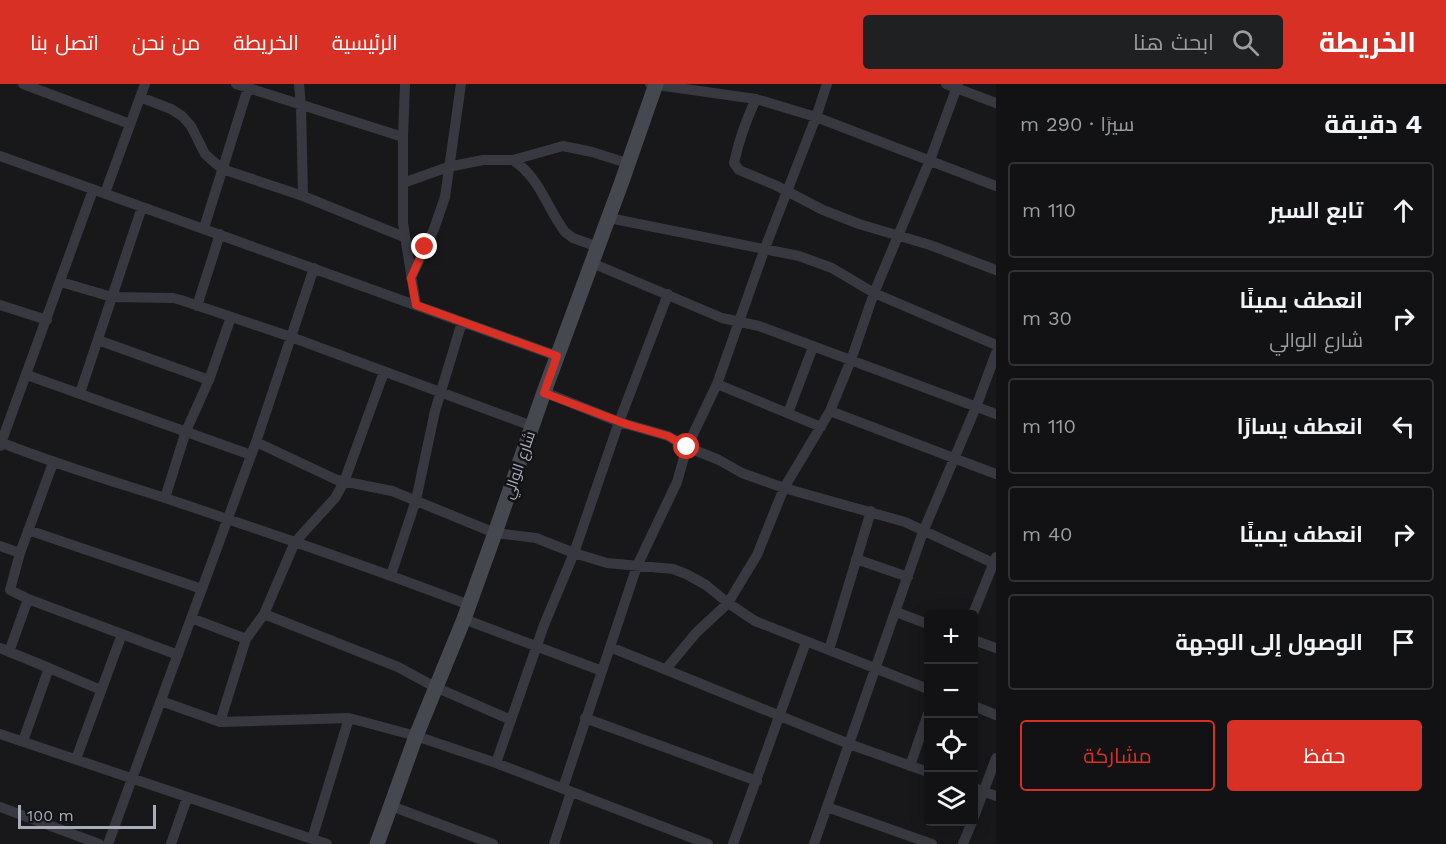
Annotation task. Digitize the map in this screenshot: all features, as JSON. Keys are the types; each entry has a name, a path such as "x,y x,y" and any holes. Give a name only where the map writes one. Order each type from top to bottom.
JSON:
{"main road":[{"name":"شارع الوالي","path":"377,844 416,736 495,533 557,356 609,218 653,84"}],"street":[{"path":"23,84 130,124"},
{"path":"105,194 146,84"},
{"path":"236,84 403,137"},
{"path":"299,84 302,106 303,196"},
{"path":"411,278 434,229 445,197 461,84"},
{"path":"653,84 756,99 816,117 996,186"},
{"path":"554,844 585,718 637,566 676,482 687,447 717,384 827,84"},
{"path":"402,85 404,237 416,305"},
{"path":"666,669 696,633 728,603 753,562 784,488 830,411 851,360 874,293 930,160 954,85 996,104"},
{"path":"204,228 248,88"},
{"path":"140,98 171,109 182,116 191,126 205,154 222,169 303,196 404,237"},
{"path":"756,99 744,124 734,163 739,170 823,210 930,245 996,270"},
{"path":"403,183 448,167 483,160 513,160 563,146 592,152 627,164"},
{"path":"0,156 557,356"},
{"path":"513,160 536,180 565,232 573,238 598,247"},
{"path":"93,189 61,282 0,444 391,575 537,647 602,670"},
{"path":"80,393 142,207"},
{"path":"609,218 799,256 832,268 874,293 996,345"},
{"path":"197,306 220,234"},
{"path":"592,263 722,318 759,326 996,414"},
{"path":"108,844 256,442 314,268"},
{"path":"61,282 112,297 173,298 291,337 532,426"},
{"path":"496,763 537,647 574,553 619,422 668,294"},
{"path":"0,305 47,320"},
{"path":"165,498 186,431 209,380 231,316"},
{"path":"391,575 416,500 440,393 462,322"},
{"path":"98,340 209,380"},
{"path":"788,413 813,347"},
{"path":"814,844 923,532 976,407 996,353"},
{"path":"220,722 246,639 264,614 295,542 335,498 344,482 384,372"},
{"path":"27,375 251,455"},
{"path":"717,384 821,427"},
{"path":"544,393 619,422 668,436 742,473 784,488 905,522 923,532 995,560 992,579 976,610"},
{"path":"830,411 996,474"},
{"path":"256,442 344,482 371,485 416,500 495,533 536,538 607,563 673,569 706,585 755,621 924,687"},
{"path":"53,463 9,587 12,592 178,655"},
{"path":"829,650 871,511"},
{"path":"28,530 202,589"},
{"path":"0,546 20,553"},
{"path":"856,559 908,577"},
{"path":"28,599 5,650 102,690"},
{"path":"896,612 924,622"},
{"path":"264,614 398,667 435,687 511,720"},
{"path":"191,618 246,639"},
{"path":"76,759 122,634"},
{"path":"978,641 996,648"},
{"path":"734,844 806,642"},
{"path":"610,647 849,744 924,771"},
{"path":"22,741 49,668"},
{"path":"160,701 220,722 349,718 416,736 496,763 708,844"},
{"path":"978,708 996,715"},
{"path":"312,839 349,718"},
{"path":"585,718 756,782"},
{"path":"910,766 927,718"},
{"path":"0,734 327,844"},
{"path":"996,758 978,790 996,796"},
{"path":"171,844 187,798"},
{"path":"391,806 493,844"},
{"path":"0,807 99,844"},
{"path":"827,807 932,844"},
{"path":"963,844 970,826"}],"route":[{"path":"425,247 411,278 416,305 557,356 544,393 626,424 668,436 687,447"}]}
